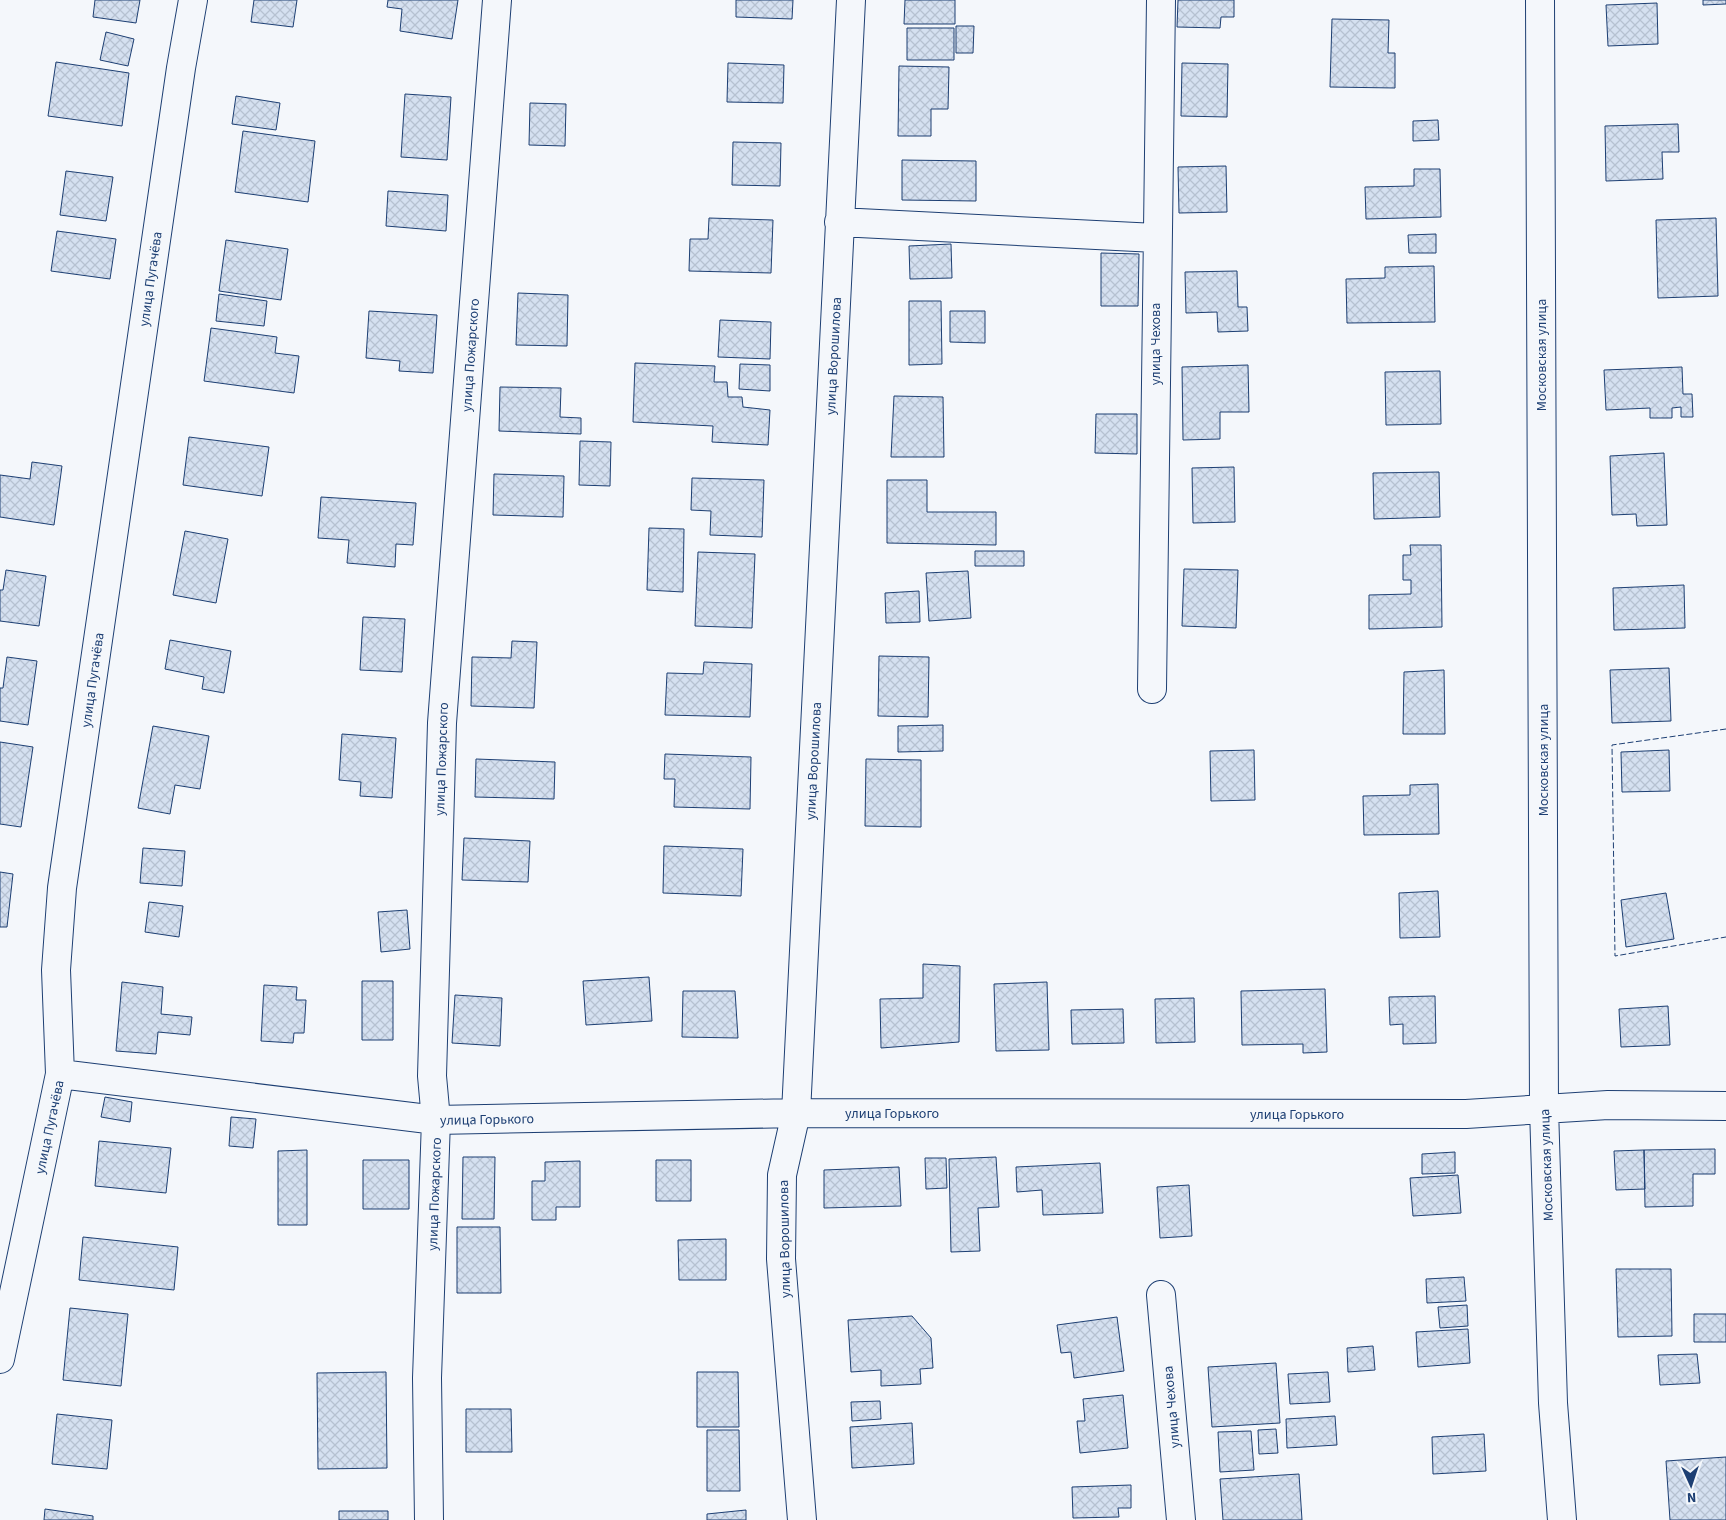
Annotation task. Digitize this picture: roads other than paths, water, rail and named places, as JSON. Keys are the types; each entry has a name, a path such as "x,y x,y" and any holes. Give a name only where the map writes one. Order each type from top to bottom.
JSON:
{"street":[{"name":"улица Пугачёва","path":"0,1359 60,1074 56,970 62,888 181,68 193,0"},
{"name":"улица Пожарского","path":"429,1520 427,1378 436,1120 432,1076 442,723 497,0"},
{"name":"улица Ворошилова","path":"802,1520 781,1259 782,1175 796,1113 851,0"},
{"name":"улица Чехова","path":"1152,689 1156,238 1161,0"},
{"name":"Московская улица","path":"1540,0 1544,1108 1553,1403 1562,1520"},
{"path":"839,222 1156,238"},
{"name":"улица Горького","path":"60,1074 436,1120 796,1113 1466,1114 1608,1105 1726,1106"},
{"name":"улица Чехова","path":"1161,1295 1181,1520"}]}
